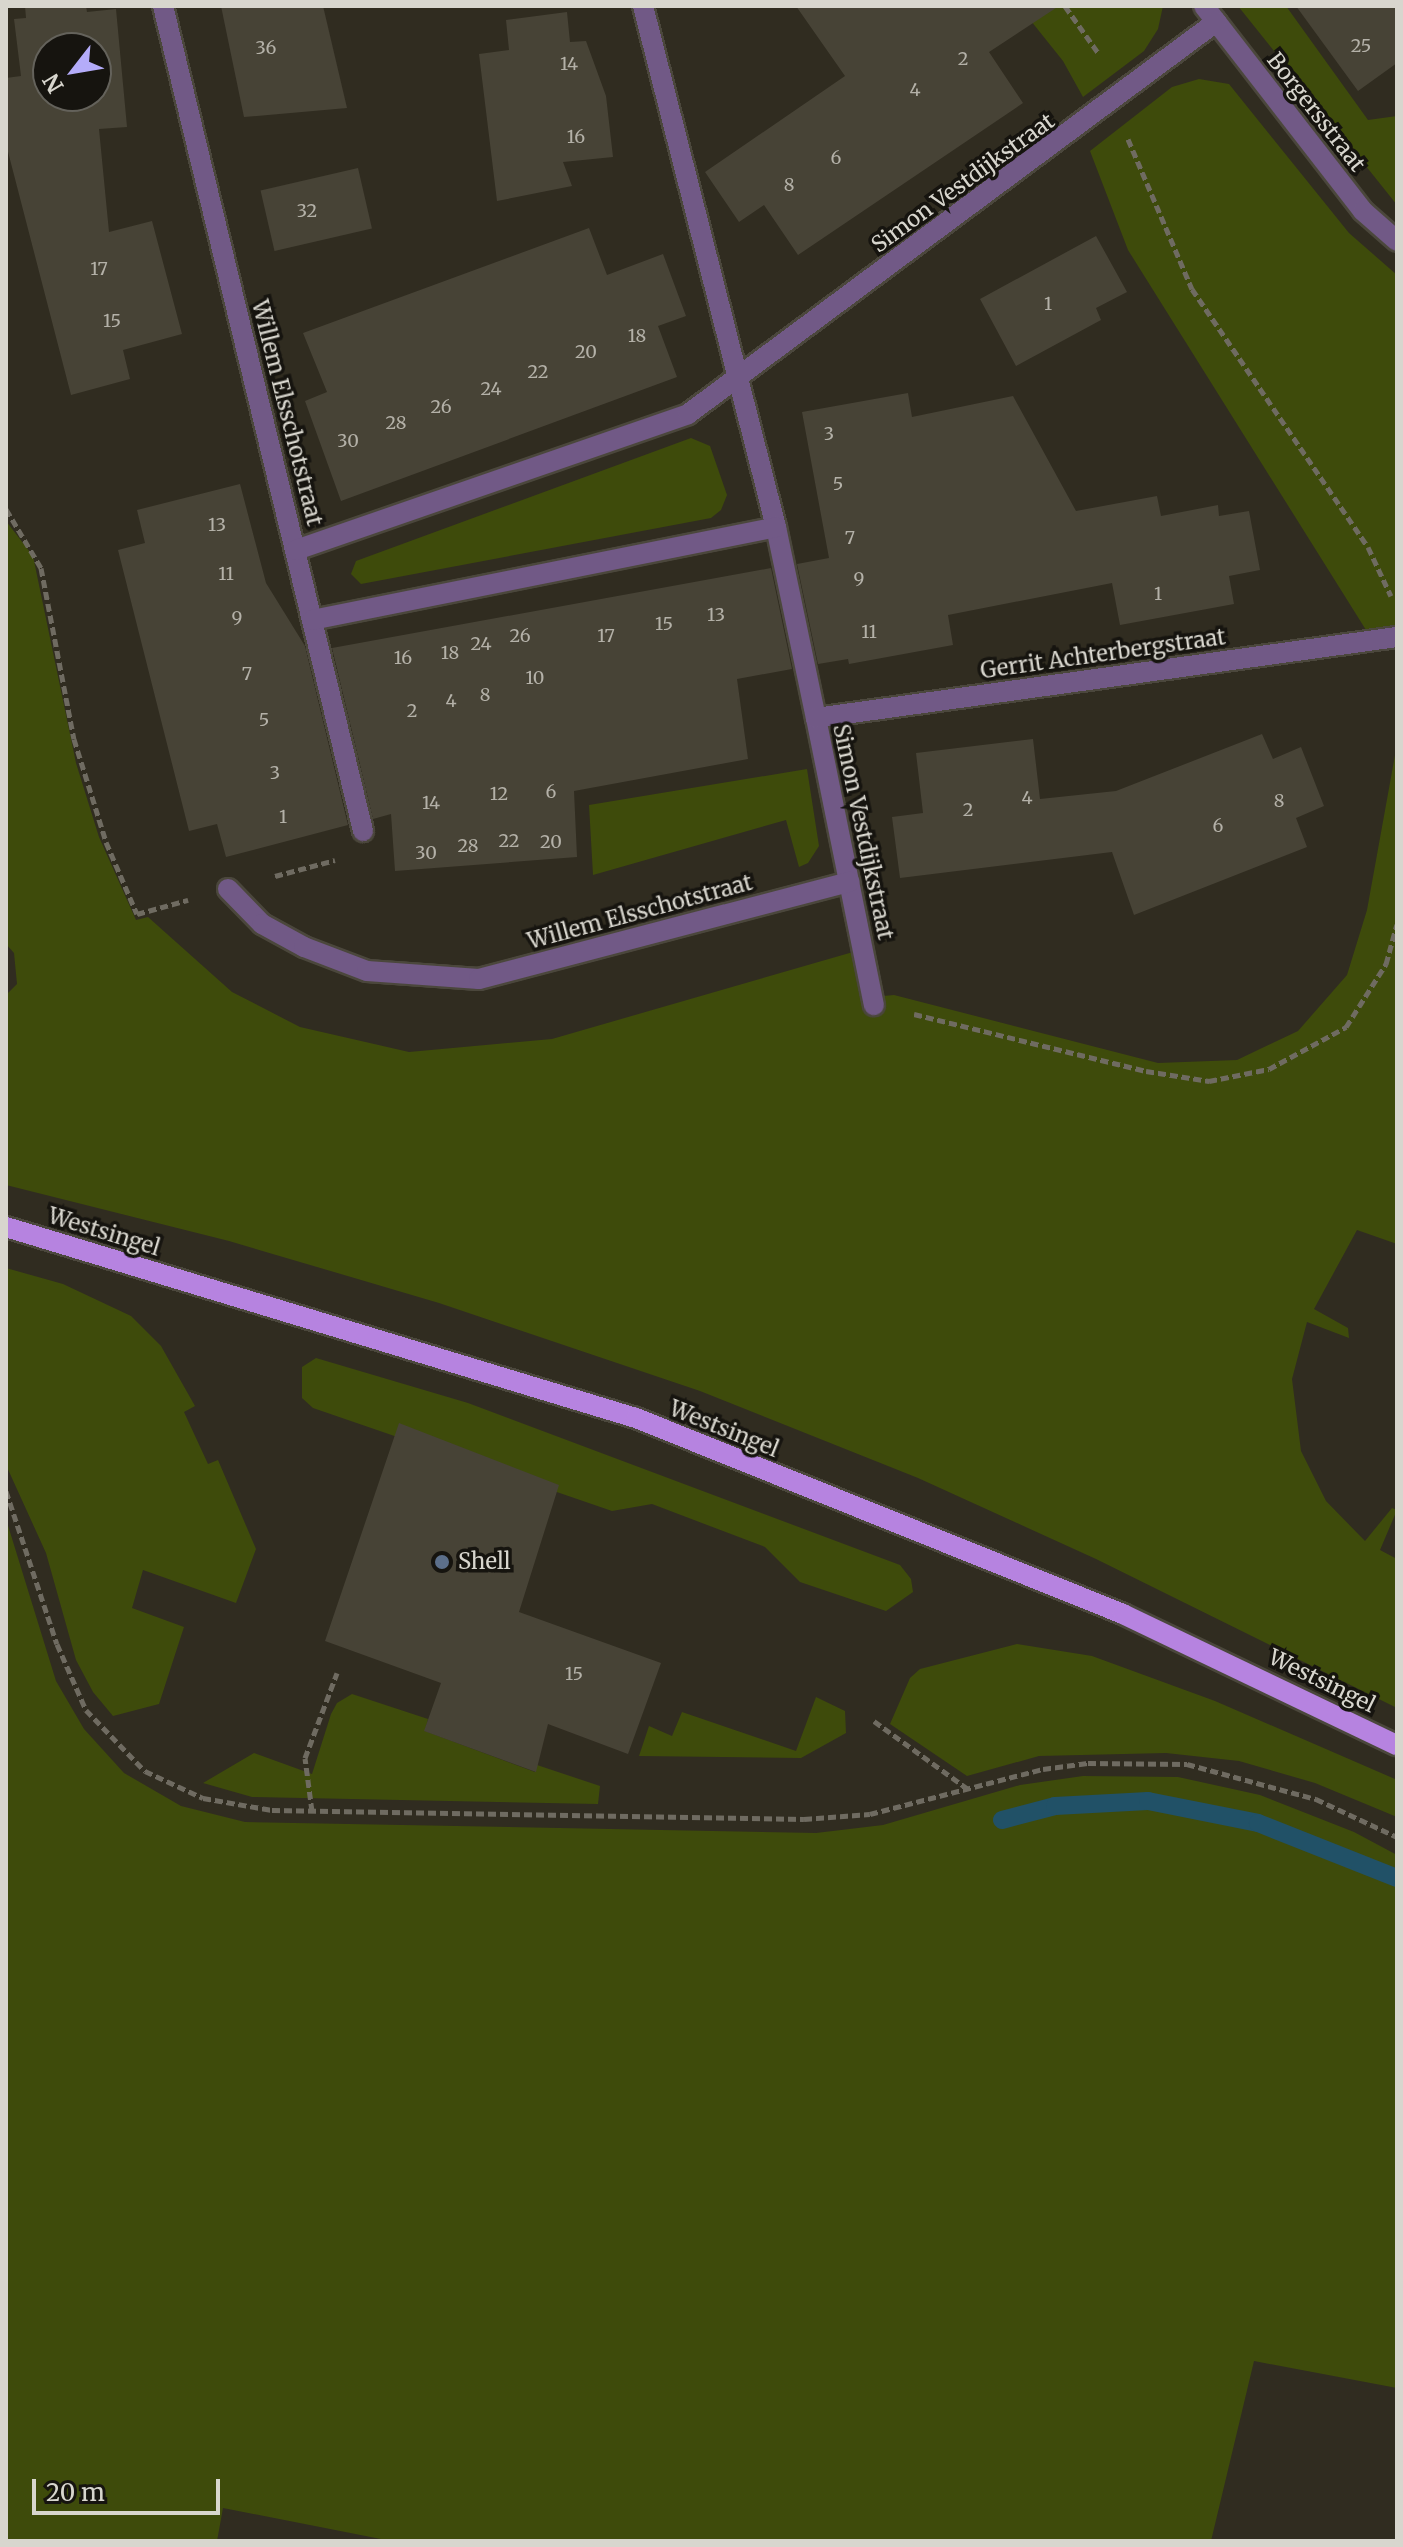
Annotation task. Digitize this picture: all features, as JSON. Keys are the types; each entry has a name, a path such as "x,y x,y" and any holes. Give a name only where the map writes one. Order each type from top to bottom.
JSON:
{"main road":[{"name":"Westsingel","path":"6,1227 636,1418 1123,1614 1397,1745"}],"street":[{"name":"Willem Elsschotstraat","path":"163,6 363,831"},
{"name":"Simon Vestdijkstraat","path":"643,6 776,527 874,1005"},
{"name":"Simon Vestdijkstraat","path":"296,550 688,414 1118,99 1210,14"},
{"name":"Borgersstraat","path":"1210,14 1353,199 1397,241"},
{"path":"312,620 776,527"},
{"name":"Gerrit Achterbergstraat","path":"816,718 1397,637"},
{"name":"Willem Elsschotstraat","path":"228,889 262,924 367,971 479,979 850,882"}],"path":[{"path":"1065,6 1091,37 1118,99 1122,123 1192,289 1368,547 1397,608"},
{"path":"6,509 41,568 74,739 106,842 137,914 365,852 363,831"},
{"path":"874,1005 1146,1071 1209,1081 1269,1069 1346,1027 1386,964 1397,924"},
{"path":"6,1491 72,1684 105,1734 145,1771 203,1798 312,1811 804,1819 870,1814 1088,1763 1187,1764 1316,1799 1397,1837"},
{"path":"312,1811 305,1758 337,1673"},
{"path":"874,1721 968,1789"}],"green space":[{"path":"1019,6 1163,6 1158,29 1144,51 1083,97 1063,61"},
{"path":"1238,6 1286,6 1368,120 1397,116 1397,205"},
{"path":"1199,79 1229,84 1349,233 1397,275 1397,626 1366,630 1128,250 1090,151 1172,87"},
{"path":"691,438 710,446 727,495 721,510 711,518 361,584 351,574 356,561"},
{"path":"6,521 33,556 76,763 99,837 136,920 148,917 232,992 300,1027 409,1052 552,1039 853,952 862,998 894,995 1158,1063 1237,1060 1298,1031 1347,975 1367,910 1397,744 1397,1244 1357,1230 1314,1309 1348,1328 1349,1338 1307,1322 1292,1379 1301,1451 1326,1501 1365,1541 1392,1508 1397,1510 1380,1550 1397,1559 1397,1708 1096,1559 918,1478 700,1391 439,1303 229,1241 6,1185 6,995 17,984 14,953 6,944"},
{"path":"807,769 819,846 808,863 799,867 786,820 593,875 589,805"},
{"path":"6,1268 63,1284 131,1316 161,1346 195,1406 184,1412 208,1464 218,1460 256,1549 236,1603 143,1570 132,1608 184,1627 159,1704 113,1716 93,1692 76,1660 46,1553 6,1465"},
{"path":"316,1358 468,1403 900,1565 911,1579 913,1592 886,1611 800,1582 765,1547 652,1504 612,1511 313,1408 302,1398 302,1367"},
{"path":"6,1519 56,1681 84,1729 124,1773 181,1806 245,1822 816,1833 883,1825 1020,1785 1083,1776 1178,1777 1260,1795 1354,1832 1397,1855 1397,2388 1254,2361 1211,2541 391,2541 223,2508 217,2541 6,2541"},
{"path":"1017,1644 1092,1656 1215,1701 1395,1779 1397,1817 1315,1783 1239,1761 1166,1753 1039,1756 967,1776 890,1724 910,1678 920,1669"},
{"path":"352,1694 428,1719 425,1731 535,1772 537,1765 600,1786 598,1804 252,1797 203,1783 254,1753 312,1774 331,1714 337,1703"},
{"path":"816,1697 845,1711 846,1733 801,1758 639,1756 649,1726 672,1736 682,1712 796,1751"}],"building":[{"path":"25,6 86,6 87,12 116,9 127,127 99,129 109,232 152,221 182,334 123,350 130,379 71,395 6,144 6,78 21,76 14,19 26,18"},
{"path":"221,6 323,6 347,108 244,117"},
{"path":"796,6 1059,6 989,52 1023,103 798,255 764,205 739,222 705,172 845,76"},
{"path":"1296,6 1397,6 1397,63 1358,91"},
{"path":"567,12 570,42 586,41 606,96 613,157 563,162 572,186 497,201 479,54 509,50 506,20"},
{"path":"358,168 372,228 275,251 261,190"},
{"path":"589,228 607,275 663,254 686,316 658,326 677,377 341,501 305,401 327,392 303,333"},
{"path":"1096,236 1127,292 1096,308 1101,320 1016,366 980,299"},
{"path":"908,393 912,417 1013,396 1076,511 1157,496 1161,516 1218,505 1219,516 1249,511 1260,570 1229,576 1234,604 1120,625 1112,583 948,615 953,645 849,664 848,659 818,664 797,564 829,558 802,412"},
{"path":"240,484 266,583 305,646 348,825 226,857 217,824 189,831 118,550 145,543 137,510"},
{"path":"771,568 792,669 737,679 748,759 574,791 577,857 395,871 391,814 373,819 332,648"},
{"path":"1262,734 1273,759 1301,747 1324,806 1296,818 1307,847 1134,915 1112,852 900,878 892,817 923,813 916,753 1033,739 1040,799 1116,791"},
{"path":"399,1423 559,1485 519,1612 661,1663 628,1754 548,1724 536,1772 424,1731 441,1683 325,1641"}],"waterway":[{"path":"1002,1820 1055,1806 1148,1801 1258,1823 1397,1878"}],"place":[{"name":"Shell","path":"442,1562"}]}
